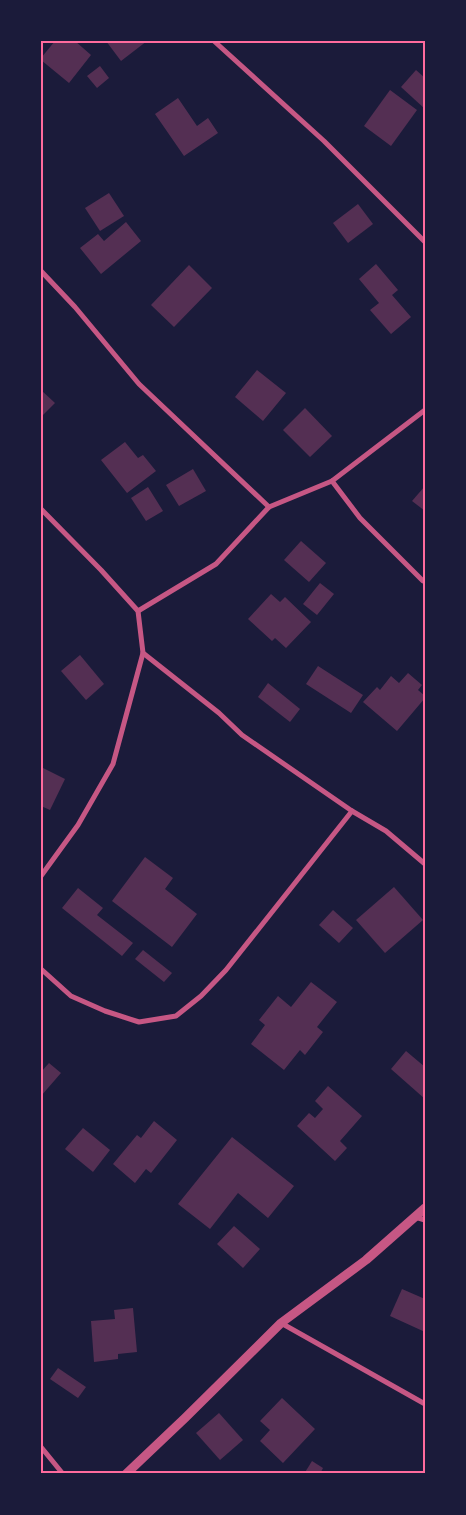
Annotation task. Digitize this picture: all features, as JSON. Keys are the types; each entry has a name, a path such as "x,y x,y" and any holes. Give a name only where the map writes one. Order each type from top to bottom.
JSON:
{"street":[{"path":"214,41 324,141 425,242"},
{"path":"41,271 139,384 269,507"},
{"path":"138,611 216,564 269,507 332,481 425,410"},
{"path":"332,481 360,518 424,581"},
{"path":"41,509 138,611 143,653 113,764 78,825 41,876"},
{"path":"143,653 219,713 242,735 352,811 386,831 425,864"},
{"path":"41,969 71,996 105,1011 139,1022 176,1016 201,996 226,970 352,811"},
{"path":"126,1474 281,1323 366,1260 425,1208"},
{"path":"414,1217 425,1220"},
{"path":"281,1323 425,1404"},
{"path":"41,1447 63,1474"}],"building":[{"path":"55,41 75,41 91,55 69,83 41,60"},
{"path":"106,41 147,41 121,61"},
{"path":"100,66 109,78 97,88 87,76"},
{"path":"416,70 425,78 425,109 401,87"},
{"path":"390,90 417,110 391,146 364,126"},
{"path":"178,98 197,126 208,118 218,133 184,156 155,114"},
{"path":"109,193 124,216 100,231 85,208"},
{"path":"358,204 373,224 348,243 333,223"},
{"path":"126,222 141,241 101,274 80,248 98,234 104,241"},
{"path":"376,264 398,290 392,295 411,317 391,334 370,310 379,303 359,279"},
{"path":"189,265 212,288 174,327 151,305"},
{"path":"257,370 286,393 263,421 235,397"},
{"path":"41,390 55,403 41,417"},
{"path":"305,408 332,436 310,457 283,430"},
{"path":"125,442 138,458 143,455 156,471 127,493 101,460"},
{"path":"193,469 206,491 179,506 166,485"},
{"path":"425,486 425,511 412,501"},
{"path":"148,487 163,511 146,521 131,498"},
{"path":"301,541 326,563 309,582 284,560"},
{"path":"320,583 334,594 317,615 303,604"},
{"path":"271,594 280,602 285,597 311,622 286,648 275,638 272,641 248,619"},
{"path":"80,655 104,684 86,700 61,671"},
{"path":"318,666 363,695 351,713 306,684"},
{"path":"408,673 422,685 418,690 425,698 397,731 363,702 377,687 380,690 391,676 399,683"},
{"path":"268,683 300,709 290,722 258,697"},
{"path":"41,767 65,779 50,810 41,806"},
{"path":"145,857 173,878 165,889 197,914 172,947 112,901"},
{"path":"394,887 423,920 385,953 356,920"},
{"path":"78,888 103,908 97,915 133,943 122,956 62,908"},
{"path":"333,910 353,928 339,943 319,925"},
{"path":"143,950 172,973 164,982 135,959"},
{"path":"311,982 337,1002 317,1027 323,1032 305,1055 300,1050 284,1070 251,1044 265,1025 259,1020 278,996 291,1007"},
{"path":"406,1051 425,1067 425,1099 391,1069"},
{"path":"49,1063 61,1073 41,1096 41,1072"},
{"path":"328,1086 362,1116 340,1141 347,1148 335,1161 297,1126 309,1113 315,1118 323,1109 315,1101"},
{"path":"154,1121 177,1140 151,1173 146,1169 135,1183 113,1164 137,1135 141,1138"},
{"path":"83,1128 110,1150 93,1172 65,1149"},
{"path":"232,1137 294,1186 268,1218 238,1193 210,1229 178,1204"},
{"path":"234,1226 260,1249 243,1268 217,1244"},
{"path":"402,1289 425,1299 425,1332 390,1316"},
{"path":"133,1308 137,1352 118,1354 118,1359 94,1362 91,1321 115,1319 114,1310"},
{"path":"58,1368 86,1387 78,1398 50,1379"},
{"path":"282,1398 315,1429 283,1463 260,1441 270,1430 260,1421"},
{"path":"219,1413 243,1440 220,1460 196,1433"},
{"path":"312,1461 323,1468 320,1474 304,1474"}]}
